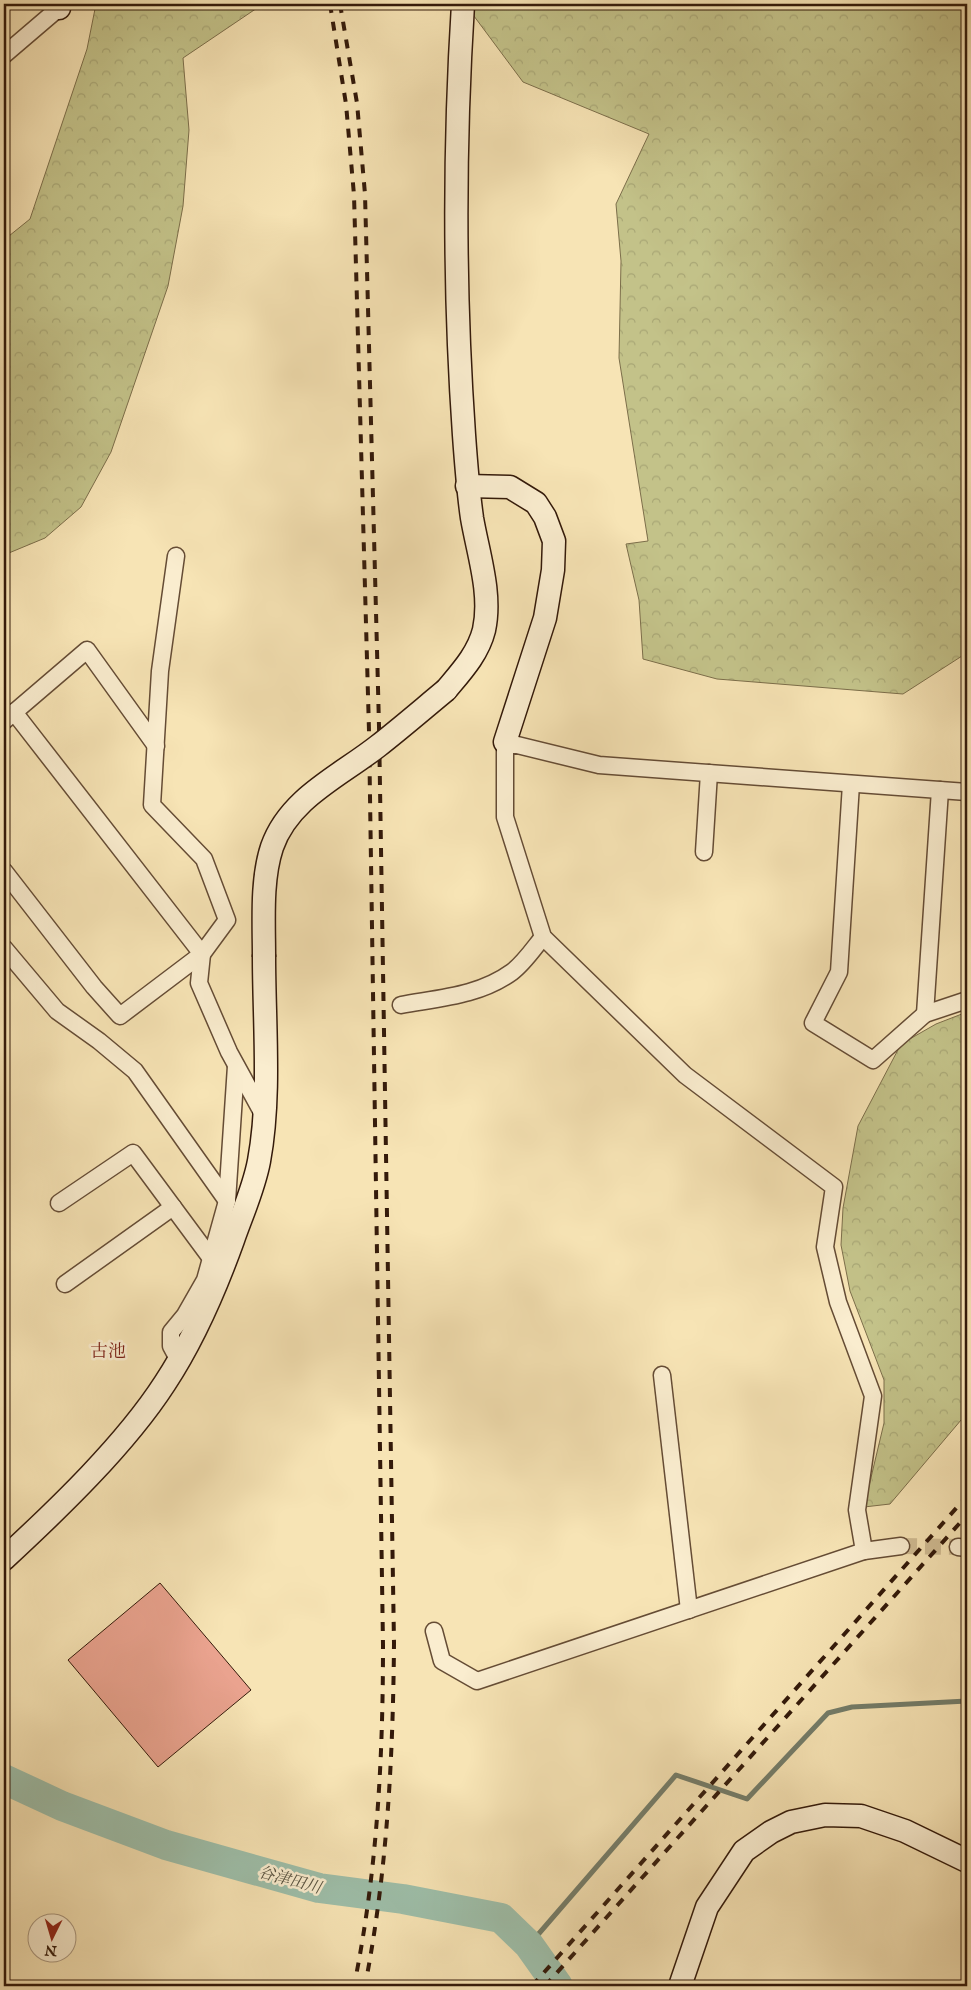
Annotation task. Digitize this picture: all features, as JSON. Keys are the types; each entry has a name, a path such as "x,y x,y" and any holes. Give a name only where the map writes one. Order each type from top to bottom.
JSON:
{"street":[{"path":"4,1559 35,1530 128,1433 165,1384 208,1305 254,1183 264,1116 264,957 268,869 272,847 284,820 317,789 377,747 446,690 469,663 484,630 486,599 484,577 467,486 462,415 458,167 462,4"},
{"path":"4,55 57,6"},
{"path":"467,486 510,487 536,503 545,517 554,541 554,570 545,618 505,742 505,817 543,937 685,1075 834,1187 825,1247 838,1302 873,1396 857,1510 864,1552"},
{"path":"4,871 94,987 120,1016 202,954 227,920 204,859 152,805 160,671 176,556"},
{"path":"156,746 87,650 9,716 202,954 199,983 236,1066 264,1116"},
{"path":"505,742 599,765 967,792"},
{"path":"704,852 709,773"},
{"path":"851,784 838,972 813,1024 873,1060 926,1014 967,1000"},
{"path":"926,1014 940,790"},
{"path":"400,1005 460,995 490,986 514,971 543,937"},
{"path":"4,948 57,1011 98,1040 135,1071 227,1201"},
{"path":"178,1360 171,1346 171,1332 198,1295 206,1280 210,1257 227,1201 236,1066"},
{"path":"59,1203 133,1153 210,1257"},
{"path":"64,1284 173,1207"},
{"path":"662,1375 689,1610"},
{"path":"434,1631 442,1661 477,1681 864,1552 902,1546"},
{"path":"680,1986 707,1906 744,1851 771,1832 791,1822 825,1815 861,1816 905,1831 967,1861"}],"green space":[{"path":"96,4 263,4 183,58 189,130 183,206 168,286 111,452 81,507 45,538 4,555 4,240 30,219 87,49"},
{"path":"465,4 967,4 967,658 962,656 903,694 717,679 643,659 639,600 626,544 648,541 619,358 621,261 616,204 649,134 523,82"},
{"path":"967,1012 967,1413 890,1504 864,1507 884,1423 884,1380 850,1291 841,1245 843,1208 858,1126 901,1044 936,1024"}],"building":[{"path":"160,1583 251,1690 158,1767 68,1660"}],"waterway":[{"path":"529,1945 676,1775 747,1799 828,1713 852,1707 967,1701"},
{"name":"谷津田川","path":"4,1779 62,1806 166,1845 319,1888 403,1899 501,1918 529,1945 558,1986"}],"tunnel":[{"path":"901,1546 958,1547"}],"railway":[{"path":"330,4 346,104 354,195 369,731 383,1645 382,1731 377,1816 368,1901 354,1986"},
{"path":"340,4 357,103 365,194 379,726 394,1643 392,1730 384,1858 373,1944 365,1986"},
{"path":"532,1986 967,1496"},
{"path":"545,1986 967,1515"}],"district":[{"name":"古池","path":"108,1351"}]}
